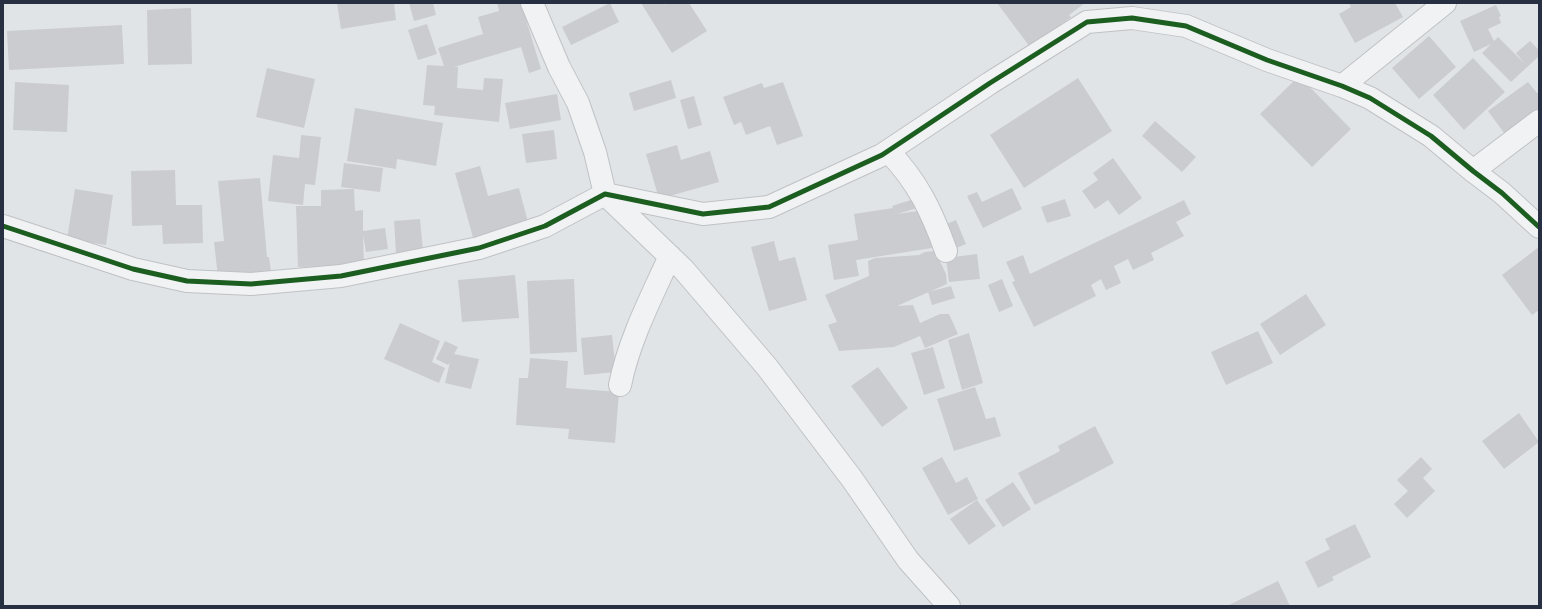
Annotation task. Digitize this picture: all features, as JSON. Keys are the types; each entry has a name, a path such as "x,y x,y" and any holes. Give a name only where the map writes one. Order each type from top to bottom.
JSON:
{"street":[{"path":"532,3 559,67 578,103 595,152 605,194 684,270 767,367 852,479 908,560 949,606"},
{"path":"1342,86 1445,3"},
{"path":"3,226 133,269 188,281 251,284 341,276 479,248 545,226 605,194 703,214 769,207 888,151 990,84 1092,12 1186,26 1268,60 1342,86 1370,98 1431,136 1502,193 1539,227"},
{"path":"1473,171 1539,121"},
{"path":"888,151 900,163 922,194 934,216 946,251"},
{"path":"620,385 623,369 642,315 670,256"}],"building":[{"path":"337,3 394,3 396,20 341,29"},
{"path":"409,3 433,3 436,15 414,21"},
{"path":"497,3 521,3 541,69 529,73 521,47 454,67 458,67 457,88 483,90 484,78 503,79 499,122 434,115 435,106 423,105 427,65 444,66 438,48 483,34 478,17 499,11"},
{"path":"610,3 619,22 571,45 562,27"},
{"path":"641,3 664,3 665,5 667,3 689,3 707,31 672,53"},
{"path":"997,3 1085,3 1069,15 1071,17 1030,47"},
{"path":"1349,3 1395,3 1403,17 1355,43 1339,14 1351,7"},
{"path":"1496,5 1501,16 1499,17 1501,23 1488,29 1494,41 1498,37 1524,63 1516,53 1530,41 1539,50 1539,56 1511,82 1482,53 1491,44 1474,52 1460,21"},
{"path":"191,8 192,64 148,65 147,10"},
{"path":"427,24 437,54 418,60 408,30"},
{"path":"122,25 124,64 9,70 7,31"},
{"path":"1429,36 1456,67 1419,99 1392,68"},
{"path":"1473,58 1505,92 1464,130 1433,95"},
{"path":"267,68 315,79 304,128 256,117"},
{"path":"1299,76 1351,129 1312,167 1260,114"},
{"path":"1078,78 1112,131 1024,188 990,135"},
{"path":"671,80 676,98 634,111 629,93"},
{"path":"15,82 69,85 67,132 13,130"},
{"path":"783,82 803,136 777,145 770,126 746,135 741,122 734,125 723,97 762,83 764,88"},
{"path":"1528,82 1537,93 1539,92 1539,108 1531,113 1510,141 1488,111"},
{"path":"557,94 561,120 510,129 505,103"},
{"path":"694,96 702,125 688,129 680,100"},
{"path":"355,108 443,123 436,166 397,159 396,169 347,161"},
{"path":"1155,121 1196,157 1182,172 1142,136"},
{"path":"554,130 557,159 526,163 522,134"},
{"path":"301,135 321,137 315,185 305,184 303,205 268,201 273,155 299,158"},
{"path":"677,145 681,160 710,151 719,182 659,199 646,154"},
{"path":"1113,158 1142,198 1119,215 1108,200 1095,209 1082,191 1098,180 1093,173"},
{"path":"344,163 383,168 380,192 341,187"},
{"path":"480,166 488,196 519,188 529,226 474,241 455,173"},
{"path":"175,170 176,205 202,205 203,243 163,244 162,225 132,226 131,171"},
{"path":"260,178 267,257 269,257 271,272 218,277 214,242 224,241 218,181"},
{"path":"1012,188 1022,209 983,228 967,196 977,192 982,202"},
{"path":"75,189 113,195 106,245 67,239"},
{"path":"354,189 355,211 363,210 363,231 385,228 388,249 366,252 363,235 364,266 298,267 296,206 321,206 321,190"},
{"path":"914,199 917,208 897,214 925,210 932,248 856,260 859,276 834,280 828,245 858,240 854,214 893,208 892,206"},
{"path":"1065,199 1071,216 1047,223 1041,207"},
{"path":"1184,200 1191,214 1176,222 1184,236 1151,253 1154,260 1133,270 1128,259 1114,266 1121,283 1106,290 1101,279 1091,285 1096,296 1034,327 1012,282 1015,281 1006,262 1023,255 1030,274"},
{"path":"420,219 423,251 396,253 394,221"},
{"path":"956,220 966,244 949,251 939,227"},
{"path":"774,241 779,261 795,257 807,300 769,311 751,247"},
{"path":"1539,247 1539,310 1532,315 1502,275"},
{"path":"935,251 946,274 947,284 897,306 913,305 920,323 940,314 949,314 958,334 925,348 920,336 894,347 839,351 828,325 837,322 825,295 869,276 868,261 875,258 919,255 925,252"},
{"path":"977,254 980,279 949,282 946,258"},
{"path":"515,275 519,318 462,322 458,280"},
{"path":"574,279 577,352 530,354 527,281"},
{"path":"1002,279 1013,306 999,312 988,285"},
{"path":"951,286 955,298 932,305 928,292"},
{"path":"1306,294 1326,325 1280,355 1260,324"},
{"path":"400,323 440,341 432,362 445,368 439,383 384,359"},
{"path":"1258,331 1273,363 1226,385 1211,352"},
{"path":"969,333 983,383 962,390 948,340"},
{"path":"612,335 616,372 584,375 581,338"},
{"path":"445,341 458,347 454,354 479,359 471,389 445,383 450,362 448,365 436,359"},
{"path":"933,347 945,388 924,395 911,353"},
{"path":"530,358 568,361 566,388 619,392 615,443 568,439 569,429 516,425 519,378 528,378"},
{"path":"878,367 908,408 882,427 851,386"},
{"path":"975,387 986,419 995,417 1001,436 954,451 937,399"},
{"path":"1519,413 1539,442 1504,469 1482,441"},
{"path":"1095,426 1114,463 1035,505 1018,473 1060,451 1058,446"},
{"path":"942,457 956,483 967,477 978,499 948,515 922,468"},
{"path":"1421,457 1432,469 1423,478 1435,491 1407,518 1394,504 1408,491 1397,480"},
{"path":"1013,482 1031,509 1003,527 985,500"},
{"path":"977,500 996,526 969,545 950,519"},
{"path":"1355,524 1371,557 1332,577 1334,580 1318,588 1305,562 1330,549 1325,539"},
{"path":"1278,581 1290,606 1227,606"}],"cycle path":[{"path":"3,226 133,269 187,281 251,284 341,276 479,248 545,226 605,194 703,214 769,207 882,155 990,83 1087,22 1132,18 1186,26 1267,60 1342,86 1370,98 1431,136 1502,193 1539,227"}]}
